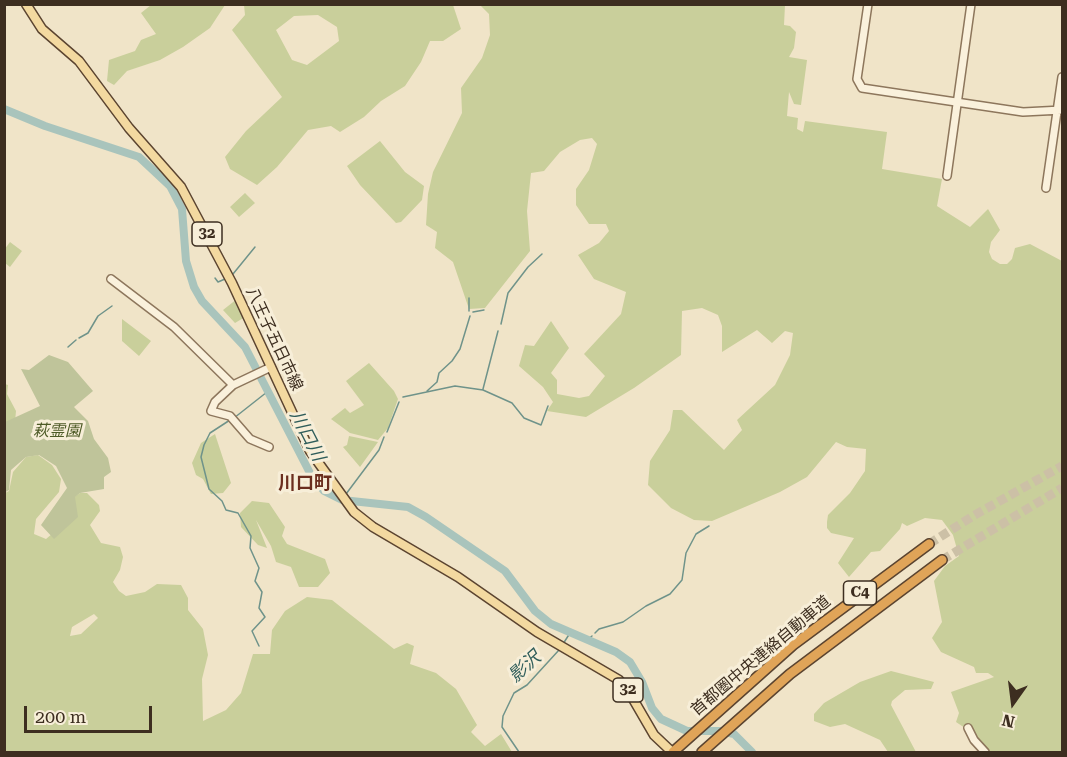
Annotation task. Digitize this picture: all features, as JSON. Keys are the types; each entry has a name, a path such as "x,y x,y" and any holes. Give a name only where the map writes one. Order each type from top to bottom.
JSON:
{"highway":[{"name":"首都圏中央連絡自動車道","path":"673,753 793,645 930,544"},
{"name":"首都圏中央連絡自動車道","path":"702,753 766,694 823,648 942,560"}],"main road":[{"name":"八王子五日市線","path":"26,4 45,33 79,61 129,128 181,187 232,284 310,451 354,512 373,527 458,576 561,647 623,684 654,735 673,753"}],"street":[{"path":"868,4 858,85 862,88 1023,112 1060,110"},
{"path":"947,176 971,4"},
{"path":"1046,188 1060,110 1062,77"},
{"path":"111,279 174,327 233,385"},
{"path":"269,447 250,439 233,419 211,411 215,402 233,385 271,367"},
{"path":"968,728 985,753"}],"green space":[{"path":"151,5 225,5 210,28 160,60 127,71 114,85 107,81 109,60 135,51 141,40 156,34 141,13"},
{"path":"244,5 453,5 461,29 443,41 430,41 421,62 405,86 381,101 364,117 340,132 331,126 308,130 277,167 257,185 230,169 225,157 246,131 282,97 232,30 245,15","holes":["318,15 337,27 339,41 307,65 292,60 276,30 294,16"]},
{"path":"480,5 785,5 784,25 790,26 796,32 794,48 789,57 807,60 801,105 794,104 789,92 787,116 798,118 797,129 803,132 805,121 887,132 882,169 942,179 937,206 970,227 988,209 1000,230 991,242 989,252 992,259 1000,264 1007,264 1012,259 1015,248 1030,244 1062,261 1062,752 990,752 977,736 956,722 959,713 951,692 994,677 988,673 976,673 974,667 941,652 932,638 942,622 934,581 945,566 959,556 953,535 942,520 925,518 907,526 902,523 900,529 880,551 871,552 849,577 838,563 854,538 831,533 827,528 828,515 850,493 865,471 866,449 847,447 836,442 807,477 780,492 712,521 694,520 671,508 648,485 650,461 670,430 673,410 682,410 724,450 742,430 737,420 775,385 790,355 793,333 785,331 772,343 757,330 722,352 722,326 718,315 702,308 682,311 681,355 634,388 586,417 547,411 553,402 543,387 519,366 525,345 534,346 551,321 569,348 551,373 557,380 557,394 579,398 589,396 605,376 584,354 621,314 626,292 594,279 578,255 599,243 609,231 606,224 589,224 576,205 576,189 589,170 597,144 592,138 580,140 560,152 544,171 531,173 527,211 530,251 485,308 469,309 453,262 435,248 437,232 426,225 428,194 433,172 462,113 461,88 482,58 490,35 489,14"},
{"path":"380,141 405,172 424,186 422,200 401,222 396,223 360,185 347,166"},
{"path":"245,193 255,203 239,217 230,207"},
{"path":"10,242 22,251 10,267 5,263 4,250"},
{"path":"237,299 245,317 235,323 223,310"},
{"path":"122,319 151,341 139,356 122,341"},
{"name":"萩霊園","path":"49,355 68,362 93,391 74,407 88,421 94,439 108,458 111,472 104,477 104,489 80,493 75,497 78,517 54,539 41,525 67,488 56,466 39,455 26,457 11,470 9,490 4,493 5,422 40,406 21,369 29,370"},
{"path":"369,363 394,391 398,399 388,428 378,440 350,433 331,419 345,408 350,413 364,405 346,381"},
{"path":"5,384 8,385 7,394 16,411 15,422 5,424"},
{"path":"215,434 231,483 223,493 211,494 203,479 196,475 192,463 201,443"},
{"path":"349,436 378,442 360,467 343,447 347,445"},
{"path":"38,455 52,465 61,479 59,492 36,519 34,534 46,539 72,517 71,499 80,493 87,493 99,505 100,511 90,525 101,543 120,547 123,557 120,570 113,582 119,591 126,596 145,592 157,584 181,585 188,598 188,610 203,629 208,655 202,679 203,721 226,710 241,693 253,654 270,654 272,630 285,611 307,597 332,600 394,649 407,643 414,646 410,664 436,673 456,689 477,725 471,732 485,746 501,734 512,752 5,752 5,493 9,491 13,472 26,457","holes":["94,614 98,618 81,634 70,636 72,627"]},
{"path":"252,501 269,503 285,527 282,536 287,544 325,559 330,573 318,587 299,587 291,567 276,562 271,546 256,520 267,548 258,545 241,527 240,513"},
{"path":"891,671 934,682 931,689 905,690 892,701 891,705 916,752 888,752 880,740 845,724 830,727 814,721 814,714 824,703 860,682"}],"waterway":[{"name":"川口川","path":"4,109 45,126 139,157 170,186 182,209 186,261 194,287 202,301 245,347 311,475 324,491 342,500 408,507 426,517 505,571 535,611 551,624 616,652 630,662 642,682 652,708 661,719 687,731 721,731 734,734 752,752"},
{"path":"233,274 255,247"},
{"path":"501,324 508,293 528,267 542,254"},
{"path":"215,278 218,282 225,279"},
{"path":"469,298 469,311"},
{"path":"79,338 88,333 98,316 112,306"},
{"path":"473,312 484,310"},
{"path":"427,391 437,382 439,373 452,361 460,349 470,316"},
{"path":"483,389 498,331"},
{"path":"68,347 76,340"},
{"path":"403,397 455,386 483,390 512,403 524,418 541,425 548,406"},
{"path":"234,418 267,392"},
{"path":"387,432 399,402"},
{"path":"230,420 210,433 201,457 209,489 222,501 226,510 238,513 251,536 250,548 259,568 255,581 262,592 259,608 265,617 252,631 259,646"},
{"path":"346,494 379,450 384,437"},
{"path":"595,633 599,629 623,622 646,606 670,594 682,580 686,553 696,534 709,526"},
{"name":"影沢","path":"563,644 570,633"},
{"name":"川口川","path":"587,640 592,636"},
{"name":"影沢","path":"519,752 502,727 503,716 514,693 527,685 559,650"}],"tunnel":[{"path":"929,544 973,516 1062,466"},
{"path":"942,560 1062,488"}],"district":[{"name":"川口町","path":"305,484"}]}
